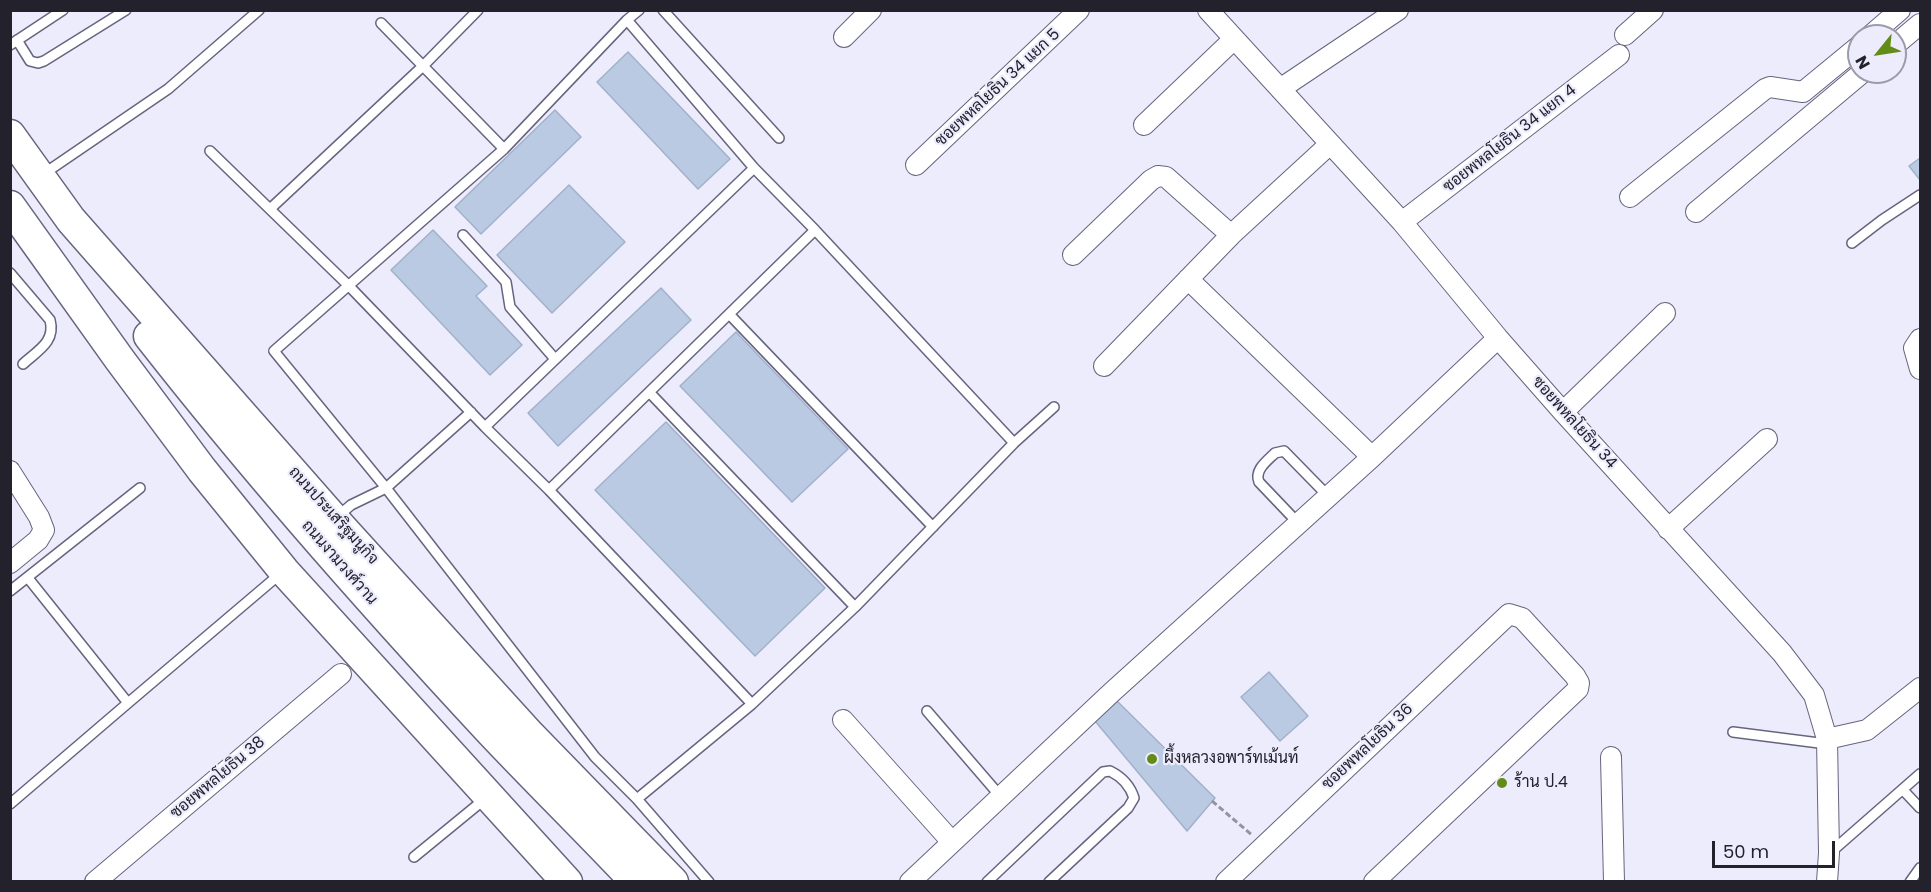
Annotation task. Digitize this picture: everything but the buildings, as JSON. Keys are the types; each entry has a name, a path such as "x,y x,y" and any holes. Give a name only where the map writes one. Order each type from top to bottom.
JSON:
{"main road":[{"name":"ถนนประเสริฐมนูกิจ","path":"10,135 71,220 334,519 530,735 673,882"},
{"path":"10,206 202,470 284,570 567,882"},
{"name":"ถนนงามวงศ์วาน","path":"71,220 123,301 197,397 341,566 491,733 636,882"},
{"name":"ถนนงามวงศ์วาน","path":"41,251 100,310 182,410 360,615 490,758 612,882"}],"street":[{"path":"844,37 871,10"},
{"name":"ซอยพหลโยธิน 34 แยก 5","path":"916,165 1079,10"},
{"name":"ซอยพหลโยธิน 34","path":"1208,10 1402,222 1498,338 1782,653 1814,695 1827,741 1829,854 1827,882"},
{"path":"1280,89 1398,10"},
{"path":"1625,35 1653,10"},
{"path":"1884,24 1900,10"},
{"path":"1907,35 1920,24"},
{"path":"1144,125 1234,39"},
{"name":"ซอยพหลโยธิน 34 แยก 4","path":"1402,222 1619,56"},
{"path":"1630,197 1765,89 1770,87 1803,92 1847,56"},
{"path":"1696,212 1849,84"},
{"path":"1104,366 1231,235 1330,144"},
{"path":"1073,255 1150,180 1158,176 1166,177 1231,235"},
{"path":"1188,279 1372,457"},
{"path":"1563,412 1665,313"},
{"path":"910,882 1111,693 1299,524 1498,338"},
{"path":"1920,339 1914,348 1920,369"},
{"path":"1668,529 1767,439"},
{"path":"10,471 39,517 44,530 38,540 10,563"},
{"name":"ซอยพหลโยธิน 36","path":"1226,882 1509,614 1522,618 1575,676 1579,683 1578,689 1374,882"},
{"name":"ซอยพหลโยธิน 38","path":"95,882 341,674"},
{"path":"1827,741 1867,730 1920,688"},
{"path":"843,720 952,842"},
{"path":"1611,757 1614,882"}],"lane":[{"path":"63,10 14,42 30,61 38,63 44,61 126,10"},
{"path":"40,177 168,89 259,10"},
{"path":"270,209 423,66 478,10"},
{"path":"639,10 504,149 274,351 387,488 595,757 637,799 709,882"},
{"path":"663,10 779,138"},
{"path":"627,20 754,168 1014,443"},
{"path":"381,23 504,149"},
{"path":"210,151 348,285 549,490 752,704"},
{"path":"485,427 754,168"},
{"path":"1852,243 1920,195"},
{"path":"549,490 815,230"},
{"path":"463,235 506,282 510,307 555,359"},
{"path":"10,273 50,320 53,329 49,340 23,364"},
{"path":"729,314 933,527"},
{"path":"650,393 855,607"},
{"path":"637,799 752,704 855,607 1014,443 1054,407"},
{"path":"334,519 351,505 387,488 471,412"},
{"path":"1299,524 1259,482 1257,477 1257,472 1275,453 1284,452 1329,496"},
{"path":"10,591 140,488"},
{"path":"10,804 284,570"},
{"path":"28,578 128,703"},
{"path":"927,711 1001,797"},
{"path":"1733,732 1827,741"},
{"path":"987,882 1103,772 1110,771 1118,774 1131,788 1134,798 1128,808 1049,882"},
{"path":"1829,854 1920,774"},
{"path":"1903,790 1920,808"},
{"path":"414,856 488,796"},
{"path":"1911,882 1920,868"}],"path":[{"path":"1212,801 1264,845"}],"place":[{"name":"ผึ้งหลวงอพาร์ทเม้นท์","path":"1152,759"},
{"name":"ร้าน ป.4","path":"1502,783"}]}
